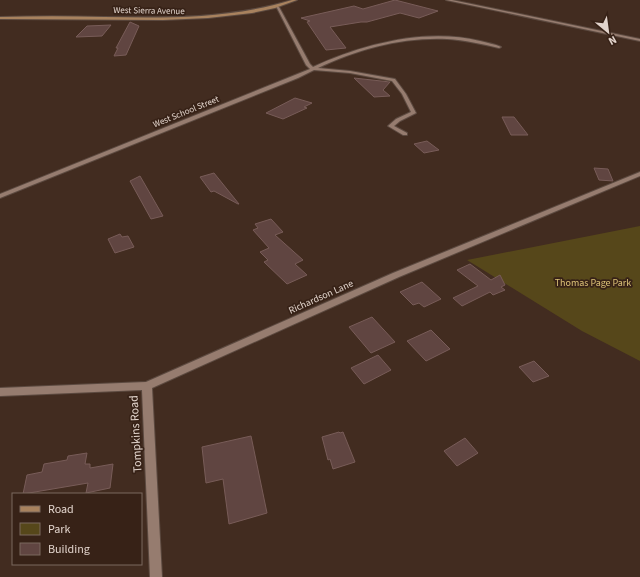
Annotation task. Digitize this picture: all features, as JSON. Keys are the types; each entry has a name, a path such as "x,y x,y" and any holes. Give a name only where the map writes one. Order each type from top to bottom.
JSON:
{"main road":[{"name":"West Sierra Avenue","path":"0,18 47,17 195,19 228,16 277,7 295,0"}],"street":[{"path":"448,0 640,40"},
{"path":"277,7 308,65 312,69 350,72 393,80 404,94 414,113 398,120 391,126 405,134"},
{"name":"West School Street","path":"0,196 296,77 312,69 394,41 419,37 458,38 499,47"},
{"name":"Richardson Lane","path":"0,392 147,386 396,275 640,174"},
{"name":"Tompkins Road","path":"147,386 156,577"}],"green space":[{"name":"Thomas Page Park","path":"640,226 640,361 582,331 467,260"}],"building":[{"path":"395,0 438,11 419,18 400,13 367,22 330,27 346,48 326,50 307,22 310,21 301,18 354,6 363,9"},
{"path":"130,22 139,26 126,55 114,56 118,48 116,48"},
{"path":"111,25 102,36 76,37 87,26"},
{"path":"354,78 390,82 383,90 390,96 374,97"},
{"path":"295,98 312,103 304,107 307,108 283,119 266,113"},
{"path":"502,117 514,117 528,135 511,135"},
{"path":"427,141 439,150 424,153 414,144"},
{"path":"594,168 608,169 613,181 599,180"},
{"path":"214,173 239,204 214,191 211,192 200,177"},
{"path":"140,176 163,216 151,219 130,181"},
{"path":"271,219 283,232 275,235 303,260 295,264 307,275 287,284 264,262 268,260 260,252 269,248 253,230 258,228 255,224"},
{"path":"120,234 122,237 128,236 134,247 115,253 108,239"},
{"path":"470,264 491,280 500,275 505,285 501,287 505,290 493,295 490,292 462,306 453,298 478,286 457,270"},
{"path":"422,282 441,299 424,307 419,303 413,305 400,292"},
{"path":"372,317 395,342 371,353 349,327"},
{"path":"431,330 450,349 426,361 407,341"},
{"path":"378,355 391,370 364,384 351,368"},
{"path":"534,361 549,376 533,382 519,367"},
{"path":"343,432 355,462 333,469 330,459 328,460 322,437"},
{"path":"251,436 267,513 229,524 223,479 206,483 202,447"},
{"path":"465,438 478,453 457,466 444,451"},
{"path":"87,453 85,464 90,464 90,468 113,464 110,488 86,493 88,483 23,493 27,475 42,472 44,464 67,460 68,456"}]}
